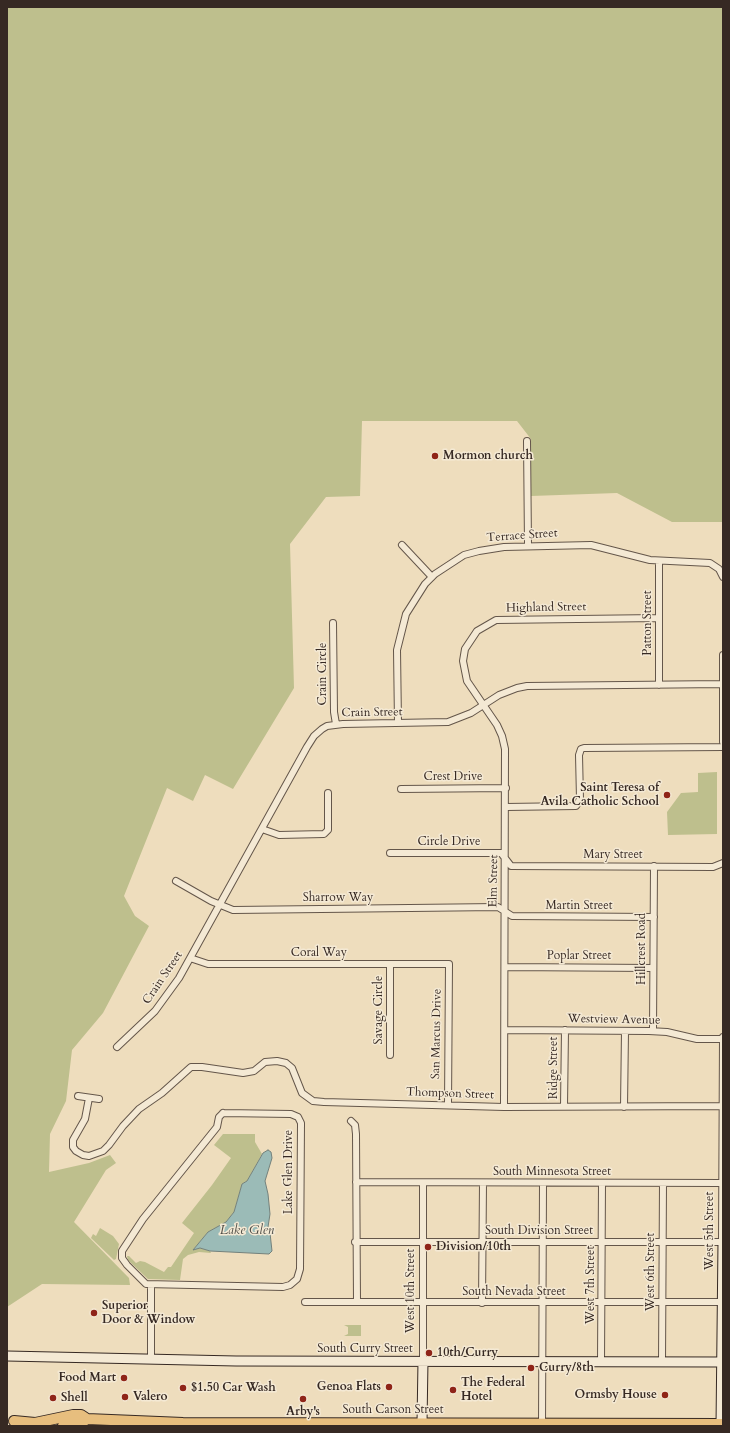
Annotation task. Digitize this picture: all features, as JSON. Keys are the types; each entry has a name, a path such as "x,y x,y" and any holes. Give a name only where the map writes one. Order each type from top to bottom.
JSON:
{"main road":[{"name":"South Carson Street","path":"12,1421 35,1423 73,1415 81,1415 87,1419 183,1422 722,1425"},
{"path":"50,1426 70,1420 73,1415"},
{"name":"South Carson Street","path":"63,1426 81,1423 87,1419"}],"street":[{"path":"527,441 528,545"},
{"path":"402,545 432,577"},
{"name":"Terrace Street","path":"398,723 397,650 406,614 414,598 432,577 453,562 479,550 528,545 591,545 659,561 710,562 715,565 722,575"},
{"name":"Patton Street","path":"659,561 659,685"},
{"name":"Highland Street","path":"463,667 465,649 471,638 485,625 496,620 659,618"},
{"name":"Crain Circle","path":"333,623 334,712 336,724"},
{"path":"723,655 723,742"},
{"name":"Elm Street","path":"463,667 467,681 502,736 505,749 506,860 504,1107"},
{"name":"Crain Street","path":"118,1047 155,1011 175,983 314,736 327,726 336,724 448,722 471,713 499,695 527,686 723,684"},
{"path":"506,807 576,806 580,799 579,755 581,749 584,748 723,747"},
{"name":"Crest Drive","path":"400,789 506,788"},
{"path":"262,829 273,834 324,834 328,830 328,793"},
{"name":"Circle Drive","path":"390,853 501,853 506,860"},
{"name":"Mary Street","path":"506,860 512,866 713,867 723,863"},
{"name":"Hillcrest Road","path":"653,1031 654,866"},
{"name":"Sharrow Way","path":"176,881 233,910 498,907 505,912"},
{"name":"Martin Street","path":"505,912 512,916 654,917"},
{"name":"Coral Way","path":"190,958 208,964 449,964"},
{"name":"Savage Circle","path":"390,964 390,1055"},
{"name":"San Marcus Drive","path":"448,1105 449,964"},
{"name":"Poplar Street","path":"505,966 653,968"},
{"name":"Westview Avenue","path":"505,1030 653,1031 696,1039 723,1038"},
{"name":"Ridge Street","path":"564,1106 565,1030"},
{"path":"624,1107 625,1031"},
{"name":"West 5th Street","path":"722,1425 723,1038"},
{"name":"Thompson Street","path":"89,1098 85,1118 73,1140 73,1147 76,1151 83,1155 89,1156 103,1151 110,1145 123,1126 139,1109 162,1093 191,1067 202,1067 243,1073 254,1071 265,1062 277,1060 286,1063 292,1068 302,1093 313,1101 504,1107 723,1106"},
{"path":"78,1096 99,1099"},
{"name":"Lake Glen Drive","path":"223,1113 291,1114 298,1117 301,1123 300,1269 297,1279 290,1285 283,1287 151,1285 146,1284 127,1265 122,1258 122,1251 143,1219 218,1127 219,1117 223,1113"},
{"path":"351,1121 355,1125 356,1134 355,1242 357,1302"},
{"name":"South Minnesota Street","path":"356,1182 723,1183"},
{"name":"West 10th Street","path":"422,1423 423,1183"},
{"path":"482,1303 483,1183"},
{"path":"542,1425 543,1183"},
{"name":"West 7th Street","path":"601,1362 602,1183"},
{"name":"West 6th Street","path":"662,1362 663,1183"},
{"name":"South Division Street","path":"355,1242 723,1242"},
{"path":"151,1285 151,1359"},
{"name":"South Nevada Street","path":"305,1302 723,1302"},
{"name":"South Curry Street","path":"7,1356 151,1359 722,1362"}],"green space":[{"path":"7,7 723,7 723,522 672,522 617,493 531,496 531,439 517,421 362,421 360,496 326,497 290,544 294,688 233,789 205,775 193,801 167,788 124,896 135,916 149,926 103,1013 72,1050 66,1101 50,1134 49,1172 89,1163 110,1155 116,1163 106,1170 74,1222 129,1278 130,1285 42,1284 7,1307"},
{"path":"717,772 717,834 668,835 667,812 681,793 698,792 698,773"},
{"path":"223,1134 255,1134 255,1142 262,1154 247,1181 242,1184 234,1212 226,1222 208,1232 193,1250 200,1248 210,1251 211,1253 199,1252 188,1255 183,1259 180,1280 148,1279 128,1260 127,1256 129,1256 136,1263 140,1261 145,1262 164,1272 168,1267 171,1267 194,1233 182,1223 231,1158 214,1145"},
{"path":"100,1228 113,1236 119,1244 116,1259 114,1260 91,1238 93,1234 96,1236"},
{"path":"344,1325 361,1325 361,1336 344,1336 348,1334 348,1327"}],"water":[{"name":"Lake Glen","path":"268,1150 271,1152 272,1158 265,1181 270,1214 268,1227 272,1251 269,1254 210,1251 200,1248 193,1250 208,1232 226,1222 234,1212 242,1184 247,1181 263,1153"}],"place":[{"name":"Mormon church","path":"435,456"},
{"name":"Saint Teresa of Avila Catholic School","path":"667,795"},
{"name":"Division/10th","path":"428,1247"},
{"name":"Superior Door & Window","path":"94,1313"},
{"name":"10th/Curry","path":"429,1353"},
{"name":"Curry/8th","path":"531,1368"},
{"name":"Food Mart","path":"124,1378"},
{"name":"Genoa Flats","path":"389,1387"},
{"name":"$1.50 Car Wash","path":"183,1388"},
{"name":"The Federal Hotel","path":"453,1390"},
{"name":"Ormsby House","path":"665,1395"},
{"name":"Valero","path":"125,1397"},
{"name":"Shell","path":"53,1398"},
{"name":"Arby's","path":"303,1399"}]}
